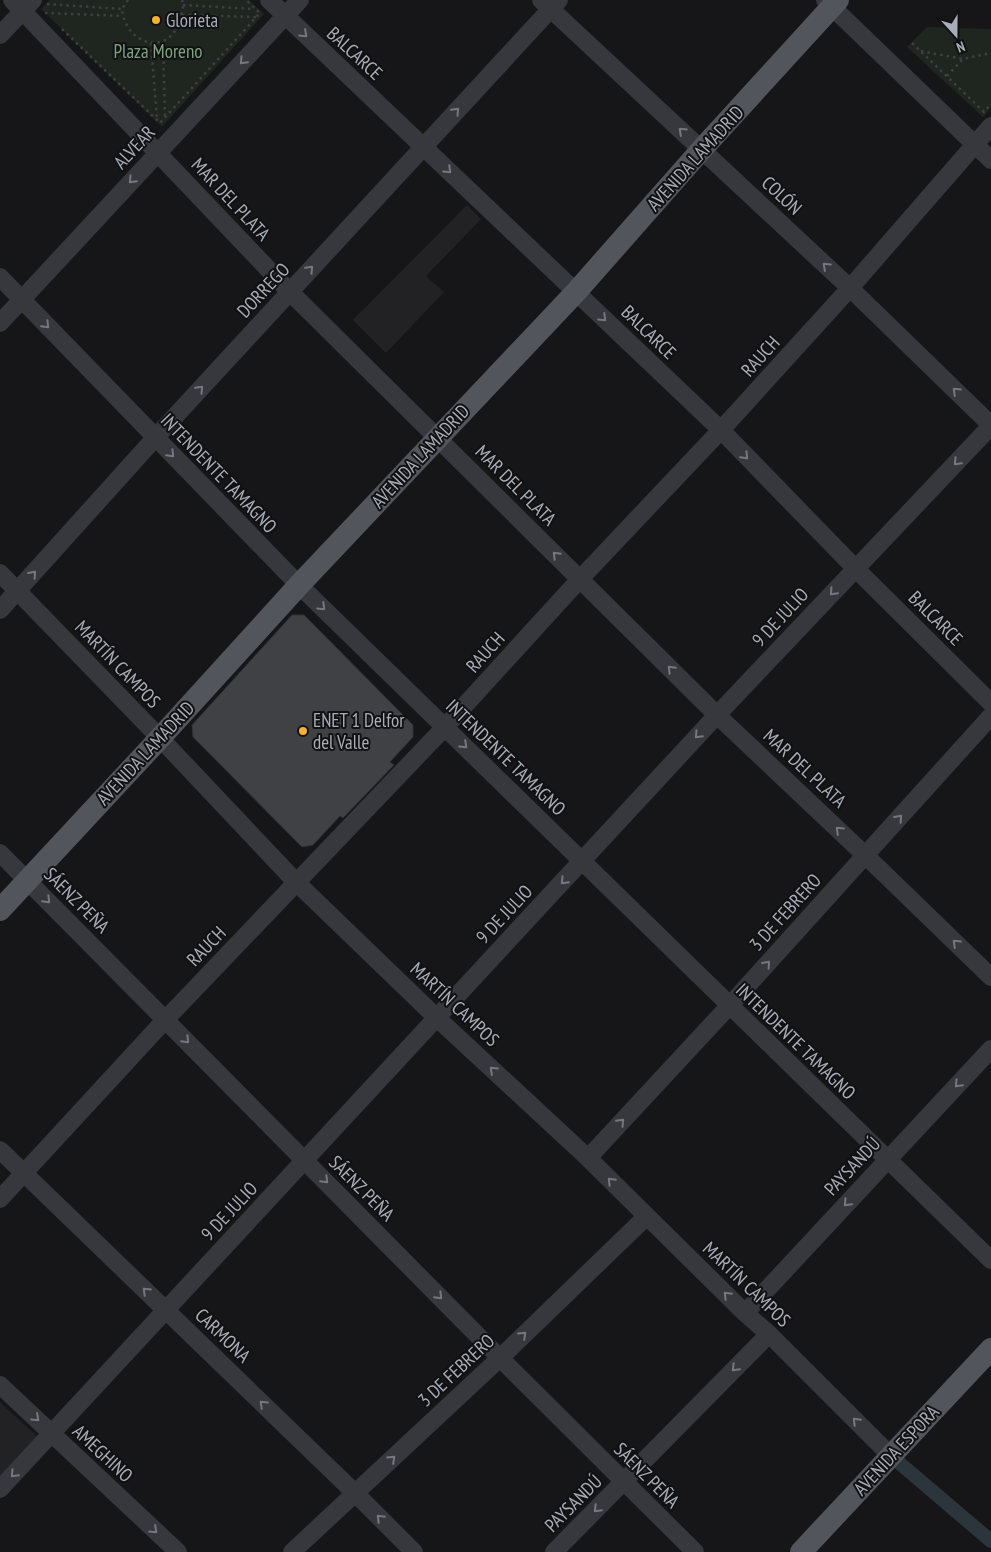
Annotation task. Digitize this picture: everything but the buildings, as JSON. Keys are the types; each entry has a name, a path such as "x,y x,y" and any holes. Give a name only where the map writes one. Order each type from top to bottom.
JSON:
{"main road":[{"name":"AVENIDA LAMADRID","path":"0,910 299,585 576,292 832,2"},
{"name":"AVENIDA ESPORA","path":"801,1552 991,1349"}],"street":[{"name":"ALVEAR","path":"0,323 300,0"},
{"path":"832,2 991,160"},
{"name":"COLÓN","path":"550,3 850,288 991,426"},
{"name":"DORREGO","path":"0,610 423,146 550,3"},
{"path":"0,35 29,4"},
{"name":"MAR DEL PLATA","path":"29,4 158,152 290,292 717,715 866,855 991,977"},
{"name":"BALCARCE","path":"262,5 286,16 721,430 855,568 991,703"},
{"name":"RAUCH","path":"0,1199 296,882 445,728 580,579 721,430 850,288 991,126"},
{"name":"INTENDENTE TAMAGNO","path":"0,277 299,585 991,1260"},
{"name":"9 DE JULIO","path":"0,1489 717,715 991,426"},
{"name":"MARTÍN CAMPOS","path":"0,574 160,738 296,882 437,1018 588,1158 890,1455"},
{"name":"3 DE FEBRERO","path":"588,1158 730,1005 991,716"},
{"name":"SÁENZ PEÑA","path":"0,853 695,1552"},
{"name":"PAYSANDÚ","path":"745,1313 991,1049"},
{"name":"CARMONA","path":"0,1150 414,1552"},
{"name":"3 DE FEBRERO","path":"292,1552 500,1358 647,1216"},
{"name":"PAYSANDÚ","path":"554,1552 769,1334"},
{"name":"AMEGHINO","path":"0,1385 178,1552"}],"path":[{"path":"29,4 50,0"},
{"path":"128,0 122,9 127,26 144,41 151,43 163,42 179,27 182,15 182,0"},
{"path":"246,0 262,5"},
{"path":"29,4 122,9"},
{"path":"29,4 41,9 52,20"},
{"path":"183,5 262,5"},
{"path":"59,26 160,123 257,17 262,5"},
{"path":"45,13 123,16"},
{"path":"182,15 257,17"},
{"path":"163,42 165,118"},
{"path":"151,43 157,119"},
{"path":"912,43 984,112 991,104"},
{"path":"920,51 963,59 991,53"},
{"path":"946,76 963,59"}],"shaded area":[{"path":"467,205 481,219 426,276 444,292 386,353 353,320"},
{"path":"0,1402 39,1438 0,1479"}],"green space":[{"name":"Plaza Moreno","path":"50,0 249,0 264,14 162,127 41,9"},
{"path":"927,27 991,29 991,108 983,117 907,47"}],"waterway":[{"path":"890,1455 991,1541"}],"place":[{"name":"Glorieta","path":"156,20"},
{"name":"ENET 1 Delfor del Valle","path":"303,731"}]}
